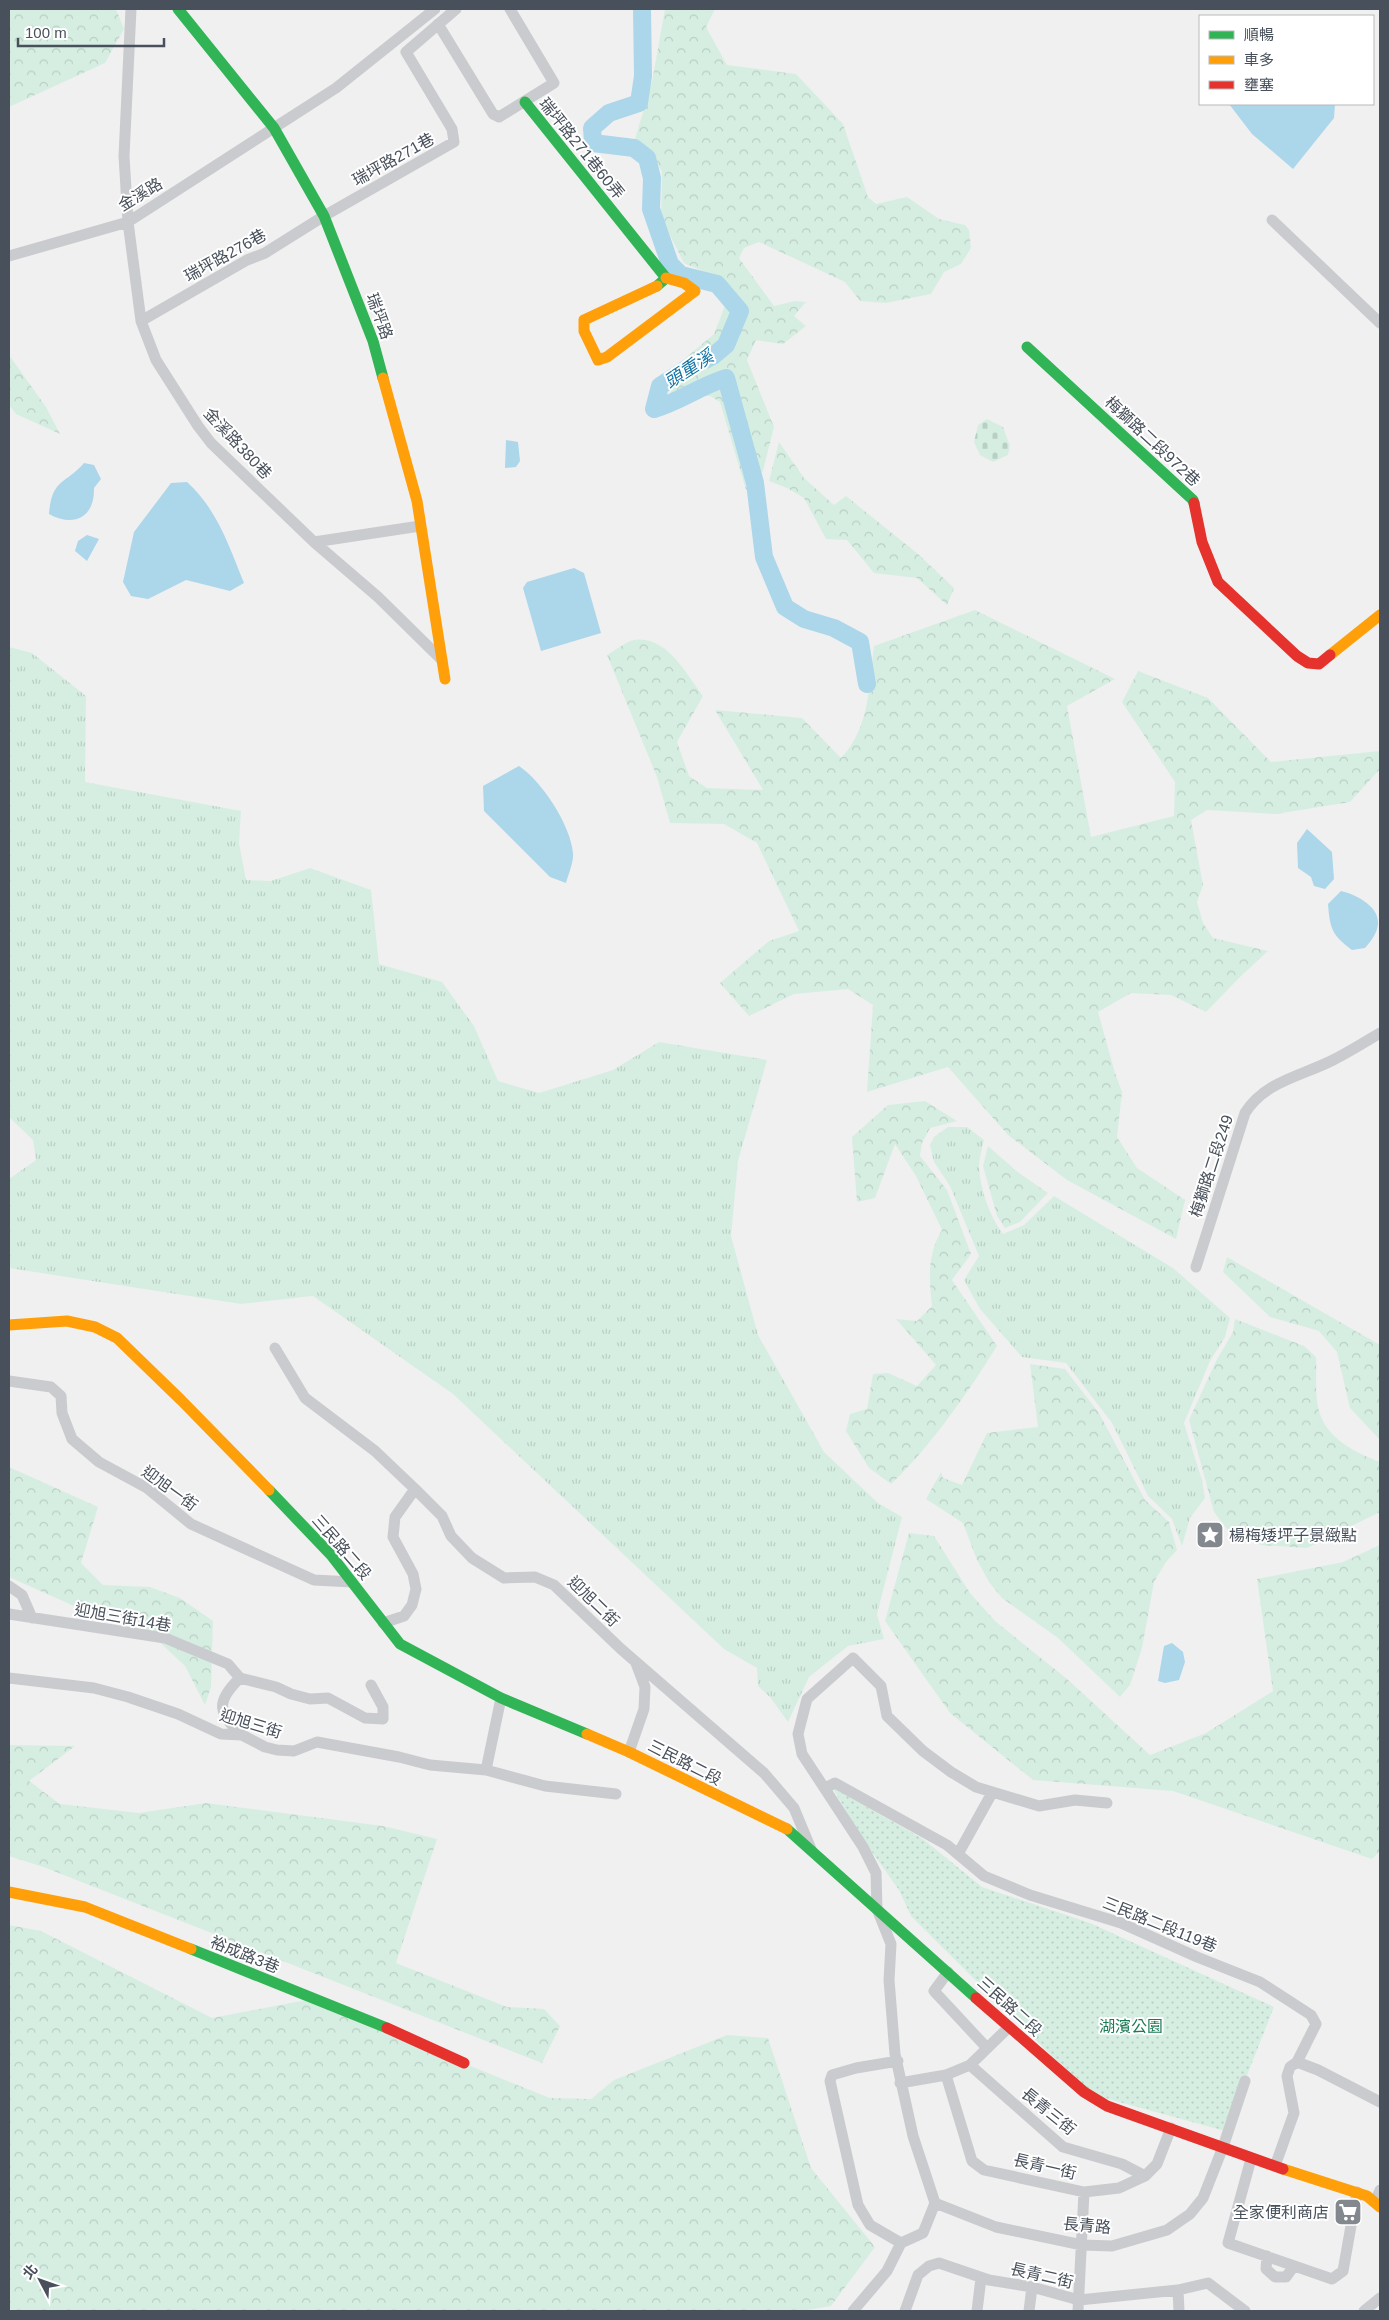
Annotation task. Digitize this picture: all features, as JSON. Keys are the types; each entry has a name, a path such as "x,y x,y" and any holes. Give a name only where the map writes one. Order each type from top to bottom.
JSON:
{"street":[{"name":"金溪路380巷","path":"131,9 124,156 128,222 141,321 156,360 211,443 314,542 378,597 442,660"},
{"name":"瑞坪路","path":"178,9 274,128 324,216 373,341 417,501 445,679"},
{"name":"金溪路","path":"9,256 128,222 336,88 435,9"},
{"path":"438,24 456,9"},
{"path":"510,9 554,83 525,102"},
{"name":"瑞坪路271巷60弄","path":"438,24 493,114 499,117 525,102 666,278"},
{"name":"瑞坪路271巷","path":"324,216 454,142 452,129 406,52 438,24"},
{"name":"瑞坪路276巷","path":"141,321 247,260 265,252 324,216"},
{"path":"1272,220 1380,323"},
{"path":"666,278 684,283 695,291 607,357 598,360 584,332 584,320 660,284 666,278"},
{"name":"梅獅路二段972巷","path":"1027,347 1193,500 1202,542 1218,582 1297,656 1308,663 1319,664 1380,615"},
{"path":"314,542 420,526"},
{"name":"梅獅路二段249","path":"1196,1267 1245,1113 1251,1103 1261,1093 1333,1060 1380,1033"},
{"name":"三民路二段","path":"9,1325 66,1321 95,1326 117,1338 181,1400 331,1555 400,1644 501,1698 629,1752 785,1828 811,1848 1009,2027 1092,2097 1107,2106 1223,2148 1368,2196 1378,2205"},
{"name":"迎旭二街","path":"275,1348 304,1398 375,1452 415,1489 442,1516 451,1536 472,1558 504,1578 535,1577 554,1585 635,1662 764,1773 794,1808 811,1848"},
{"name":"迎旭一街","path":"9,1381 51,1387 62,1396 62,1413 72,1439 99,1462 147,1488 192,1524 314,1580 352,1582"},
{"path":"383,1623 404,1616 412,1605 416,1590 413,1574 393,1537 395,1517 415,1489"},
{"path":"9,1586 22,1595 32,1618"},
{"name":"迎旭三街14巷","path":"9,1614 165,1638 228,1664 240,1678"},
{"path":"853,2311 887,2271 901,2243 923,2234 935,2203 913,2136 900,2083 898,2061 895,2054 890,1980 891,1944 877,1909 876,1873 863,1847 802,1754 798,1734 807,1699 854,1658 881,1686 887,1716 923,1750 951,1772 976,1787 1039,1806 1075,1800 1107,1803"},
{"path":"629,1752 644,1709 645,1687 635,1662"},
{"name":"迎旭三街","path":"9,1678 94,1688 128,1697 178,1714 221,1734 242,1735 265,1747 277,1750 294,1750 317,1742 399,1757 430,1765 486,1770 546,1786 616,1794"},
{"path":"242,1735 226,1721 221,1708 226,1691 240,1678 276,1687 291,1694 310,1699 328,1698 365,1718 383,1720 383,1707 371,1685"},
{"path":"486,1770 501,1698"},
{"name":"三民路二段119巷","path":"824,1788 835,1783 947,1845 984,1876 1030,1895 1121,1923 1197,1957 1260,1982 1311,2015 1316,2024 1297,2062 1290,2067 1287,2076 1294,2113 1275,2166"},
{"path":"958,1854 992,1793"},
{"name":"裕成路3巷","path":"9,1892 85,1907 378,2024 464,2063"},
{"path":"948,1972 934,1991 987,2048"},
{"path":"900,2083 946,2075 970,2065 1009,2027"},
{"path":"898,2061 856,2068 832,2075 830,2081 858,2205 870,2226 901,2243"},
{"path":"1297,2062 1318,2070 1380,2102"},
{"name":"長青三街","path":"970,2065 1063,2147 1122,2164 1145,2176"},
{"name":"長青一街","path":"946,2075 972,2161 984,2170 1084,2192 1119,2188 1145,2176 1157,2164 1171,2128"},
{"name":"長青路","path":"935,2203 996,2227 1082,2244 1112,2246 1168,2230 1190,2214 1203,2198 1223,2148 1245,2081"},
{"path":"1251,2158 1228,2243 1332,2279 1343,2271 1357,2192"},
{"path":"1378,2205 1380,2190"},
{"path":"1079,2306 1084,2192"},
{"path":"1267,2256 1266,2269 1275,2277 1286,2277 1294,2266"},
{"name":"長青二街","path":"905,2311 918,2275 929,2266 939,2263 981,2278 1032,2287 1079,2306 1178,2290 1208,2283 1245,2311"},
{"path":"977,2311 981,2278"},
{"path":"1029,2311 1032,2287"},
{"path":"1178,2290 1180,2311"},
{"path":"1364,2311 1380,2298"}],"green space":[{"path":"9,9 116,9 124,29 105,63 9,107"},
{"path":"665,9 715,9 706,27 727,65 796,74 843,124 868,197 876,204 907,197 939,219 965,225 969,230 971,248 961,264 944,272 931,294 886,303 860,301 845,282 759,242 744,248 739,258 774,306 795,301 806,302 794,316 806,326 783,344 756,340 747,360 774,427 763,471 746,490 720,402 710,396 669,396 683,360 714,334 731,290 716,277 684,263 661,218 662,172 651,152 635,139 652,82"},
{"path":"9,355 46,407 60,434 16,414 9,405"},
{"path":"987,419 1003,427 1010,446 1008,455 993,462 980,455 974,442 978,425"},
{"path":"779,442 804,478 834,505 846,496 918,554 954,588 947,605 917,578 874,573 847,540 826,539 804,498 787,488 769,481"},
{"path":"975,610 1115,679 1067,706 1091,837 1174,816 1175,782 1122,702 1138,671 1208,698 1271,762 1380,751 1380,769 1350,802 1276,814 1207,810 1191,820 1203,885 1197,902 1203,923 1213,938 1268,951 1206,1012 1171,995 1131,993 1098,1012 1122,1092 1117,1137 1137,1168 1185,1200 1176,1239 1067,1180 1008,1135 948,1067 867,1092 873,1005 848,989 794,994 749,1016 720,983 769,941 799,931 757,843 724,824 670,823 657,777 607,655 634,640 646,640 666,650 682,667 703,696 677,742 689,776 707,788 763,790 715,710 802,718 841,758 851,746 863,720 869,691 874,646"},
{"path":"9,647 32,653 86,696 85,782 241,811 239,843 246,880 271,881 310,868 371,890 379,964 442,982 474,1026 498,1081 539,1093 613,1070 659,1042 767,1060 738,1161 731,1236 758,1335 824,1452 878,1503 902,1517 877,1614 884,1639 848,1646 809,1677 788,1722 770,1697 758,1686 757,1668 724,1649 453,1394 313,1296 241,1304 9,1268 9,1179 36,1160 33,1140 9,1117"},
{"path":"925,1101 957,1121 930,1128 922,1143 920,1156 947,1190 971,1254 952,1280 997,1346 948,1419 920,1454 891,1484 869,1468 846,1431 850,1414 867,1409 873,1374 888,1373 917,1386 936,1365 896,1319 917,1321 932,1306 930,1286 931,1258 942,1230 916,1176 895,1144 875,1198 857,1202 852,1137 888,1105"},
{"path":"948,1127 967,1127 984,1140 979,1165 980,1177 986,1202 1003,1234 1024,1225 1054,1196 1173,1268 1230,1318 1225,1337 1210,1361 1184,1423 1202,1480 1205,1498 1190,1518 1182,1546 1172,1519 1148,1496 1112,1423 1066,1363 1022,1357 980,1309 964,1280 979,1256 950,1186 934,1162 930,1145 934,1137"},
{"path":"988,1146 1019,1173 1048,1193 1020,1222 1005,1228 997,1216 983,1166"},
{"path":"1227,1257 1380,1345 1380,1440 1350,1408 1337,1352 1319,1331 1270,1317 1223,1272"},
{"path":"1235,1319 1304,1346 1316,1357 1317,1400 1319,1412 1324,1423 1348,1447 1380,1462 1380,1512 1307,1548 1261,1545 1229,1532 1214,1512 1189,1420 1216,1361 1233,1332"},
{"path":"1030,1364 1065,1369 1099,1413 1145,1500 1169,1522 1177,1550 1166,1562 1154,1582 1142,1648 1130,1685 1120,1697 1058,1638 1002,1598 989,1582 977,1560 963,1523 926,1499 941,1472 943,1478 962,1485 987,1433 1038,1427"},
{"path":"9,1467 98,1507 81,1563 103,1585 150,1587 180,1598 213,1621 211,1687 205,1705 185,1666 136,1620 83,1610 9,1577"},
{"path":"909,1533 934,1536 970,1593 995,1621 1067,1679 1150,1755 1206,1733 1273,1691 1257,1579 1343,1562 1380,1545 1380,1851 1372,1859 1173,1791 1033,1780 950,1713 885,1621"},
{"path":"9,1745 75,1746 29,1781 60,1804 139,1813 206,1803 383,1826 437,1839 396,1963 507,2007 544,2009 560,2026 542,2063 46,1868 9,1856"},
{"name":"湖濱公園","path":"832,1787 923,1839 982,1887 1090,1923 1274,2007 1225,2131 1090,2094 911,1916 899,1890 862,1838"},
{"path":"9,1925 41,1931 212,2018 306,2000 550,2098 591,2099 614,2080 727,2035 768,2038 811,2168 875,2247 831,2306 802,2311 9,2311"}],"water":[{"path":"1230,105 1335,105 1334,118 1293,169 1252,134"},
{"path":"506,440 518,442 520,461 516,467 505,468"},
{"path":"84,463 94,465 101,479 94,488 91,506 87,513 74,520 58,518 49,514 56,488"},
{"path":"187,482 214,516 244,583 230,591 186,580 148,599 131,596 123,582 134,532 171,483"},
{"path":"87,535 99,539 87,561 75,551 78,541"},
{"path":"574,568 584,573 601,633 541,651 523,588 527,582"},
{"path":"519,766 546,793 567,830 573,857 566,883 550,877 484,811 483,786"},
{"path":"1307,829 1332,852 1334,879 1325,889 1314,886 1311,877 1298,868 1297,843"},
{"path":"1341,891 1359,898 1375,911 1378,923 1377,930 1365,948 1352,950 1333,931 1328,904"},
{"path":"1172,1643 1183,1652 1185,1662 1179,1680 1165,1683 1158,1681 1164,1646"}],"waterway":[{"name":"頭重溪","path":"642,9 643,76 639,103 609,113 592,128 593,143 634,148 647,158 652,178 651,209 670,264 681,275 717,284 740,311 726,345 713,356 686,369 660,386 654,409 726,378 755,483 764,557 785,607 804,619 834,628 860,642 867,684"}],"traffic: fast":[{"path":"178,9 274,128 324,216 373,341 383,378"},
{"path":"525,102 666,278 657,286"},
{"path":"1027,347 1193,500 1194,503"},
{"path":"269,1490 331,1555 400,1644 501,1698 587,1734"},
{"path":"787,1829 976,1998"},
{"path":"191,1949 387,2028"}],"traffic: slow":[{"path":"657,286 584,320 584,331 598,360 607,357 695,291 684,283 666,278"},
{"path":"383,378 417,501 445,679"},
{"path":"1330,655 1380,615"},
{"path":"9,1325 67,1321 95,1327 117,1338 269,1490"},
{"path":"587,1734 629,1752 787,1829"},
{"path":"9,1892 85,1907 191,1949"},
{"path":"1283,2169 1367,2196 1380,2207"}],"traffic: jam":[{"path":"1194,503 1202,542 1218,582 1297,656 1308,663 1319,664 1330,655"},
{"path":"976,1998 1084,2092 1107,2106 1283,2169"},
{"path":"387,2028 464,2063"}],"place":[{"name":"楊梅矮坪子景緻點","path":"1210,1535"},
{"name":"全家便利商店","path":"1348,2212"}]}
